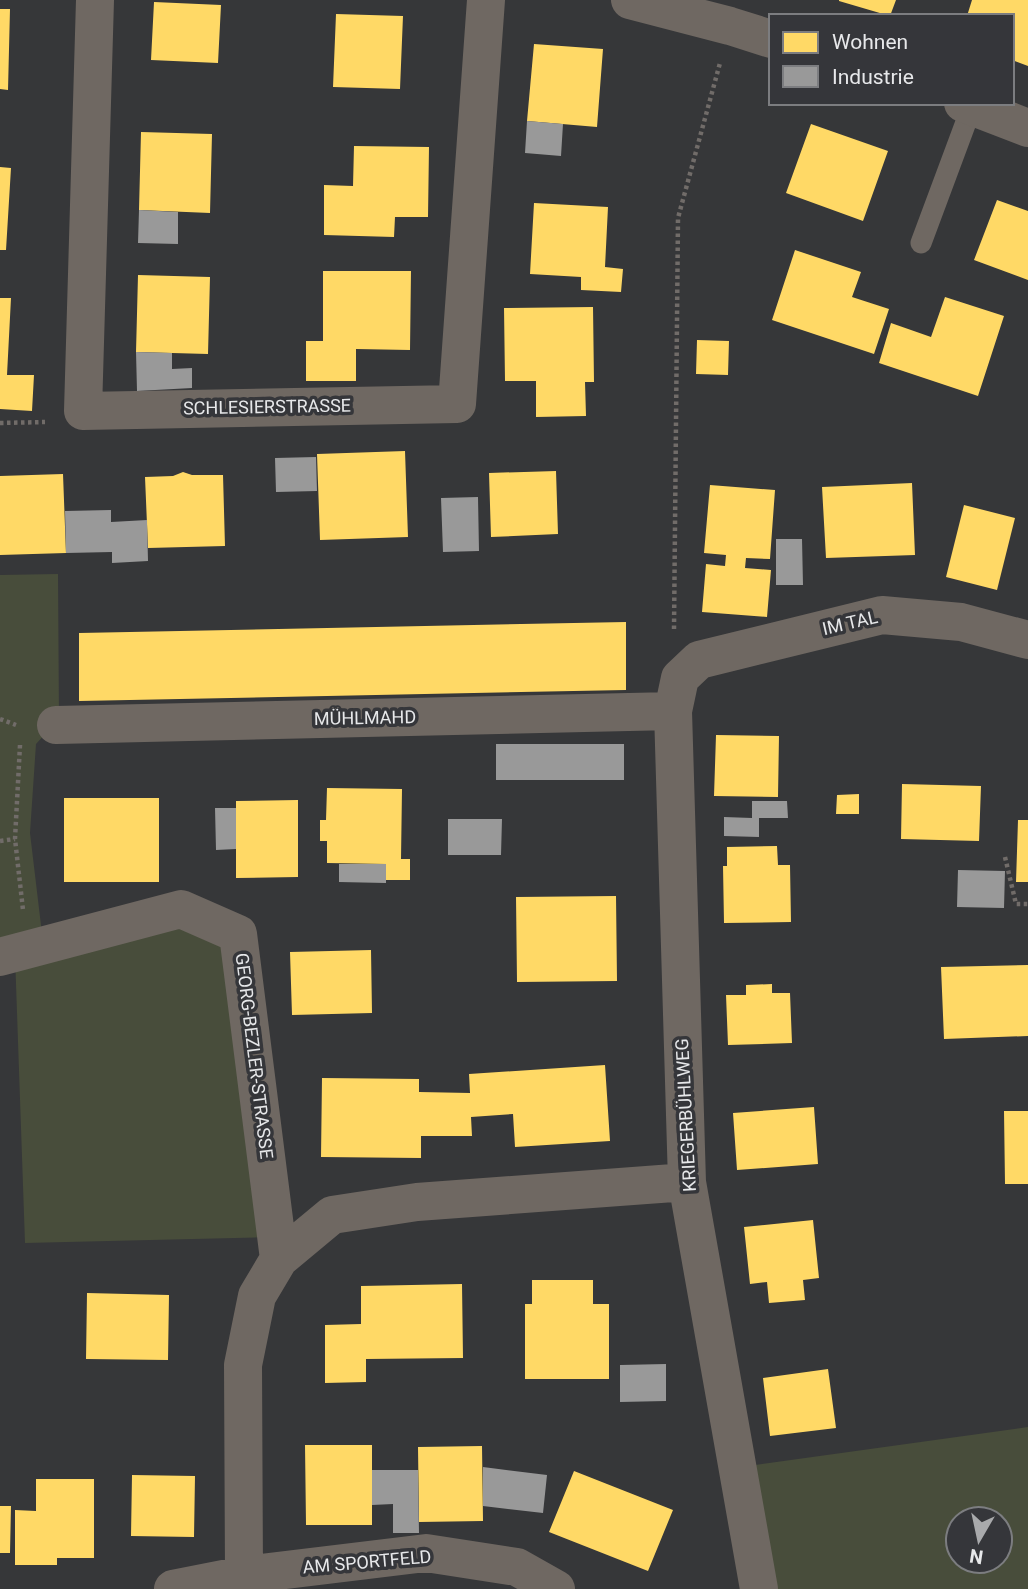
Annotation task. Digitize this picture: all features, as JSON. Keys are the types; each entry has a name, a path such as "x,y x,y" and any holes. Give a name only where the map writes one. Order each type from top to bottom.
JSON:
{"street":[{"name":"SCHLESIERSTRASSE","path":"95,0 83,411 457,404 486,0"},
{"path":"631,0 732,13 769,38"},
{"path":"967,105 1028,128"},
{"name":"IM TAL","path":"676,695 699,660 882,615 961,622 1028,640"},
{"name":"MÜHLMAHD","path":"56,724 676,695"},
{"name":"KRIEGERBÜHLWEG","path":"676,695 687,1182 759,1589"},
{"name":"GEORG-BEZLER-STRASSE","path":"14,953 181,909 238,934 279,1259"},
{"path":"244,1575 243,1365 257,1296 279,1259 332,1215 417,1202 687,1182"},
{"name":"AM SPORTFELD","path":"173,1589 244,1575 426,1553 517,1567 556,1589"}],"lane":[{"path":"921,243 967,105"}],"path":[{"path":"676,695 674,662 678,218 732,13"},
{"path":"14,953 15,839 20,739"},
{"path":"0,841 15,839"},
{"path":"1005,858 1016,904 1028,904"}],"green space":[{"path":"58,574 59,719 36,744 30,833 43,942 0,953 0,575"},
{"path":"181,910 237,936 275,1237 25,1243 15,955"},
{"path":"1028,1427 1028,1589 762,1589 741,1467"}],"building: Wohnen":[{"path":"839,0 896,0 891,14 883,14"},
{"path":"972,0 1028,0 1028,66 1014,61 1014,14 968,14"},
{"path":"154,2 221,5 218,63 151,60"},
{"path":"0,9 10,9 8,90 0,89"},
{"path":"336,14 403,16 400,89 333,87"},
{"path":"534,44 603,49 597,127 527,121"},
{"path":"811,124 888,151 863,221 786,193"},
{"path":"141,132 212,134 210,213 139,210"},
{"path":"354,146 429,147 428,217 395,217 394,237 324,235 324,185 353,186"},
{"path":"0,167 11,168 6,250 0,250"},
{"path":"997,200 1028,211 1028,280 974,260"},
{"path":"534,203 608,207 605,267 623,269 621,292 581,290 581,277 530,274"},
{"path":"795,250 861,272 852,297 889,309 874,354 772,320"},
{"path":"323,271 411,271 410,350 356,349 356,381 306,381 306,341 323,341"},
{"path":"138,275 210,277 208,354 136,352"},
{"path":"945,297 1004,316 978,396 879,363 891,323 931,337"},
{"path":"0,298 11,298 7,375 34,375 32,411 0,409"},
{"path":"593,307 594,382 585,382 586,416 536,417 536,381 505,381 504,308"},
{"path":"697,340 729,341 728,375 696,374"},
{"path":"405,451 408,537 320,540 317,454"},
{"path":"556,471 558,534 491,537 489,473"},
{"path":"183,472 192,475 223,475 225,546 148,548 145,477 173,476"},
{"path":"63,474 66,553 0,555 0,476"},
{"path":"912,483 915,555 826,558 822,487"},
{"path":"710,485 775,490 770,559 746,558 745,568 771,570 767,617 702,612 706,564 725,566 726,555 704,553"},
{"path":"964,505 1015,518 997,590 946,577"},
{"path":"626,622 626,690 79,701 79,633"},
{"path":"716,735 779,736 778,797 714,796"},
{"path":"902,784 981,786 979,841 901,839"},
{"path":"327,788 402,789 401,859 410,859 410,880 386,880 386,864 327,863 327,841 320,841 320,820 326,820"},
{"path":"859,794 859,814 836,814 837,795"},
{"path":"64,798 159,798 159,882 64,882"},
{"path":"298,800 298,877 236,878 236,801"},
{"path":"1018,820 1028,820 1028,882 1016,882"},
{"path":"777,846 778,865 790,865 791,922 724,923 723,866 727,866 727,847"},
{"path":"616,896 617,981 517,982 516,897"},
{"path":"371,950 372,1013 292,1015 290,952"},
{"path":"1028,965 1028,1036 944,1039 941,967"},
{"path":"772,984 772,993 790,993 792,1043 728,1045 726,995 746,995 746,985"},
{"path":"605,1065 610,1141 515,1147 513,1114 471,1117 472,1136 421,1136 421,1158 321,1157 322,1078 419,1079 419,1092 470,1093 469,1074"},
{"path":"814,1107 818,1164 737,1170 733,1113"},
{"path":"1004,1111 1028,1111 1028,1184 1005,1184"},
{"path":"813,1220 819,1278 803,1280 805,1300 769,1303 767,1282 750,1284 744,1227"},
{"path":"532,1280 593,1280 593,1304 609,1304 609,1379 525,1379 525,1304 532,1304"},
{"path":"462,1284 463,1358 366,1359 366,1382 325,1383 325,1325 361,1324 361,1286"},
{"path":"87,1293 169,1295 168,1360 86,1359"},
{"path":"828,1369 836,1428 770,1436 763,1378"},
{"path":"305,1445 372,1445 372,1525 306,1525"},
{"path":"482,1446 483,1521 419,1522 418,1447"},
{"path":"574,1471 673,1510 648,1571 549,1532"},
{"path":"132,1475 195,1476 194,1537 131,1536"},
{"path":"36,1479 94,1479 94,1558 57,1558 57,1565 15,1565 15,1510 36,1511"},
{"path":"0,1506 11,1506 10,1553 0,1553"}],"building: Industrie":[{"path":"527,121 563,124 561,156 525,153"},
{"path":"139,210 178,212 178,244 138,243"},
{"path":"136,352 172,353 172,369 192,368 192,388 137,391"},
{"path":"316,457 317,491 276,492 275,458"},
{"path":"478,497 479,551 443,552 441,498"},
{"path":"111,510 111,522 147,520 148,561 112,563 112,552 66,553 65,511"},
{"path":"776,539 802,539 803,585 776,585"},
{"path":"496,744 624,744 624,780 496,780"},
{"path":"752,801 787,801 788,818 759,818 759,837 724,836 724,817 752,818"},
{"path":"215,808 236,808 236,849 216,850"},
{"path":"448,819 502,819 501,855 448,855"},
{"path":"339,864 386,864 386,883 339,882"},
{"path":"958,870 1005,871 1004,908 957,907"},
{"path":"666,1364 666,1401 620,1402 620,1365"},
{"path":"483,1467 547,1475 543,1513 483,1506"},
{"path":"372,1470 418,1470 419,1533 393,1533 393,1504 372,1505"}]}
